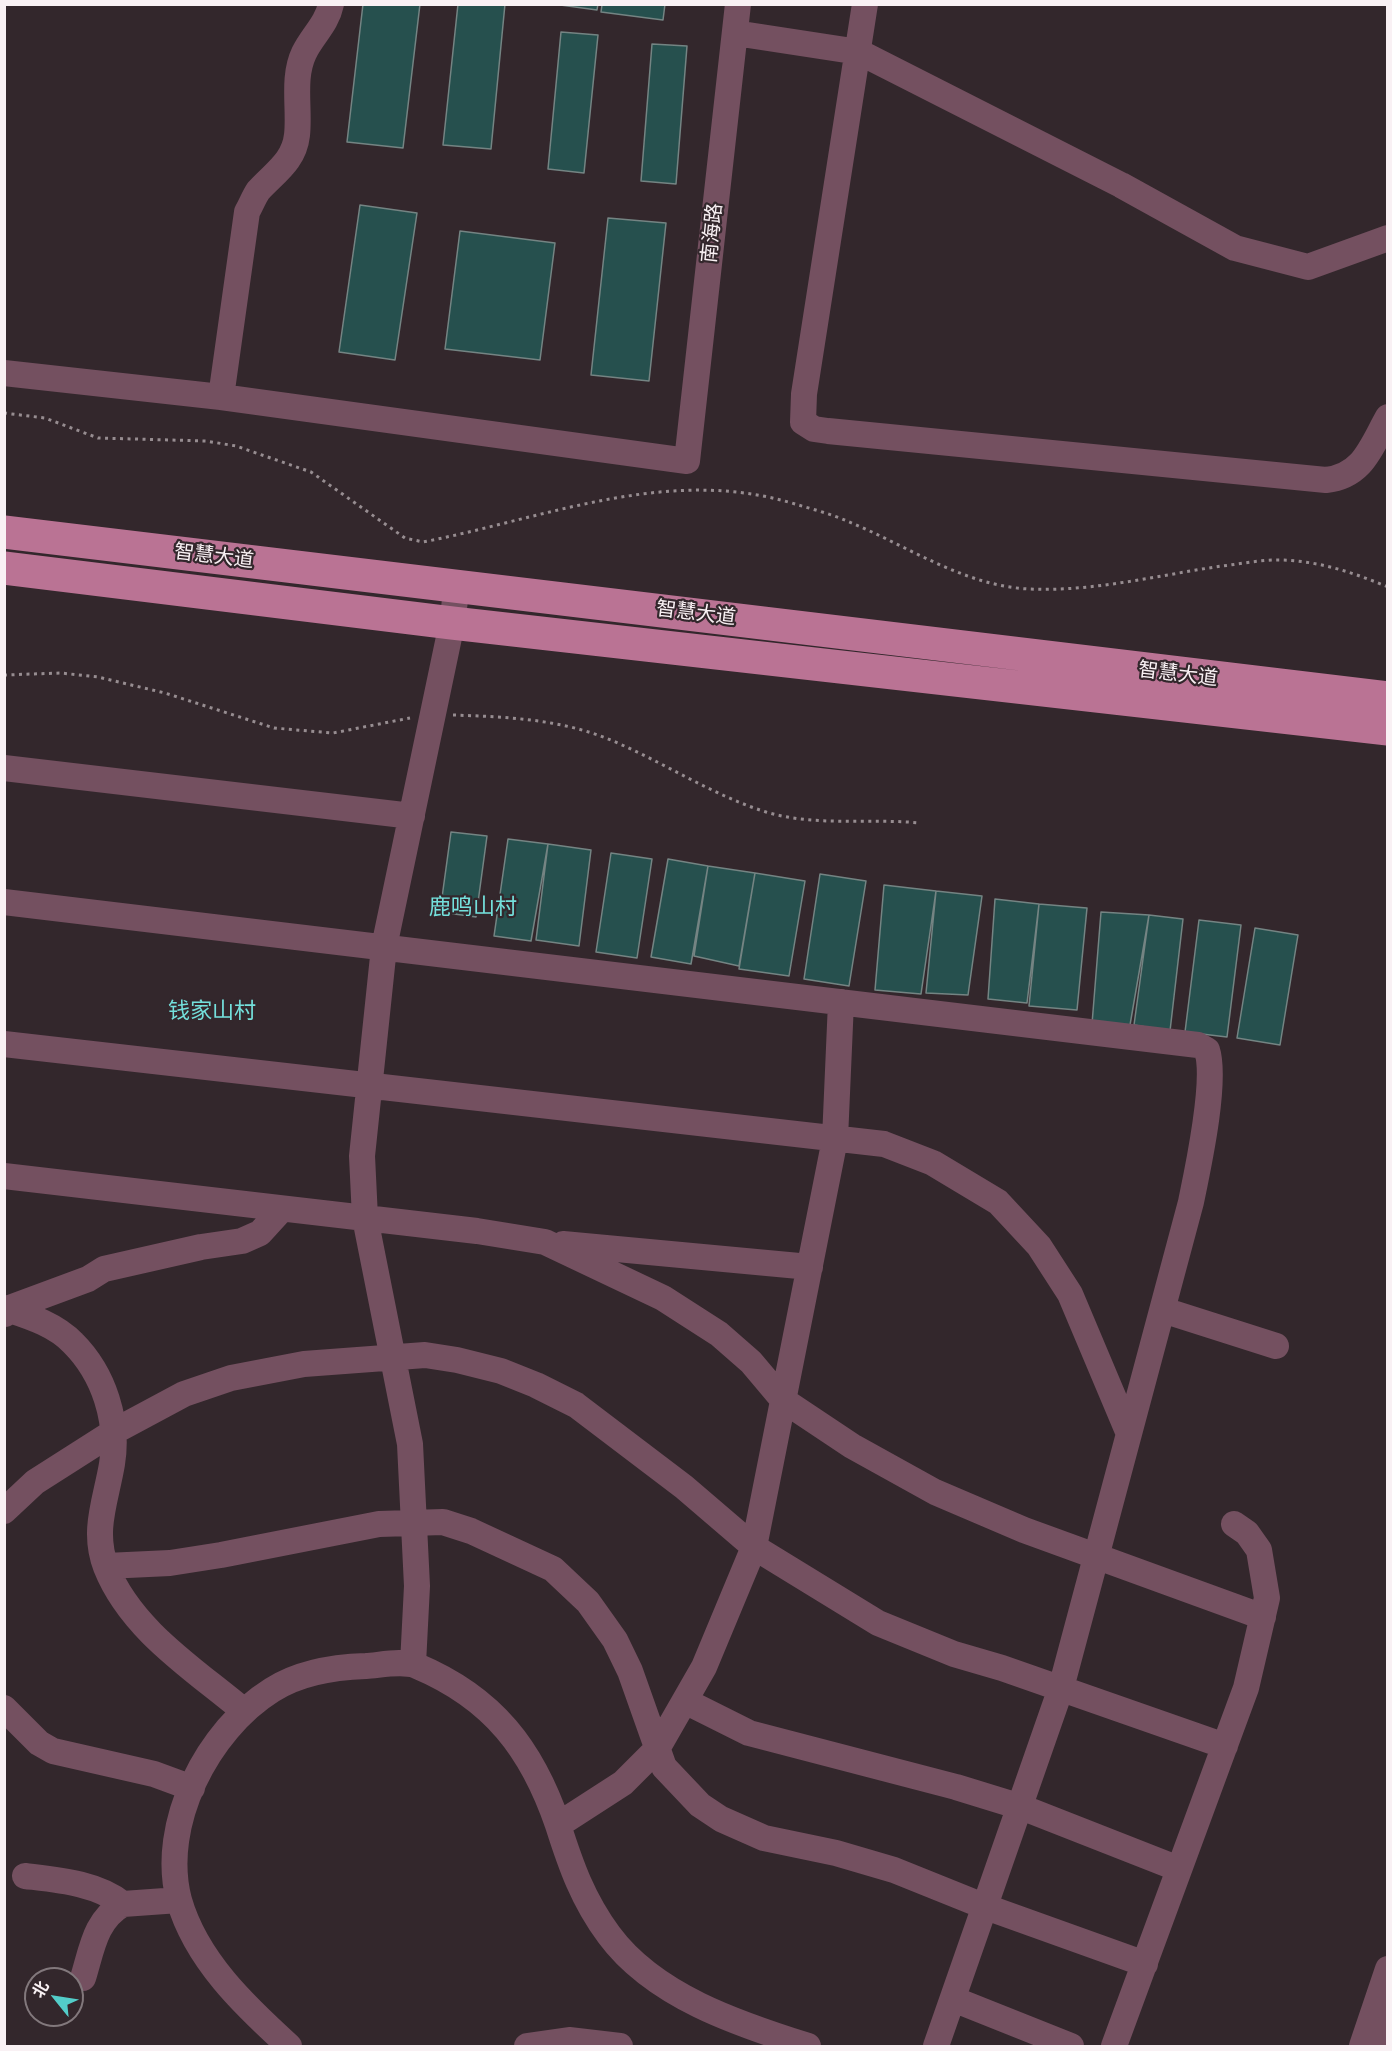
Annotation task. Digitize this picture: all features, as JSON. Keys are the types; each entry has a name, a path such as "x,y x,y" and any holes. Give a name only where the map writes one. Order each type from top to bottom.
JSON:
{"main road":[{"name":"智慧大道","path":"4,532 1388,698"},
{"name":"智慧大道","path":"4,568 452,623 1388,729"}],"street":[{"path":"4,373 221,397 247,212 258,192 276,176 290,158 297,136 296,104 304,53 318,33 331,4"},
{"name":"南海路","path":"221,397 687,461 738,4"},
{"path":"865,4 801,411 803,422 814,429 1326,480 1341,478 1354,471 1365,459 1388,417"},
{"path":"735,33 859,52 1121,185 1235,248 1308,267 1388,238"},
{"path":"413,1664 417,1586 410,1444 365,1218 362,1156 384,947 452,623 457,585"},
{"path":"4,768 411,816"},
{"path":"4,902 841,1002 1198,1046 1207,1050 1209,1057 1203,1146 1163,1310 1061,1688 936,2046"},
{"path":"558,1825 623,1783 657,1749 704,1667 754,1547 835,1138 841,1002"},
{"path":"4,1044 884,1144 933,1163 998,1202 1038,1246 1070,1294 1129,1434"},
{"path":"4,1176 280,1210 477,1231 545,1242 810,1267"},
{"path":"5,1311 88,1279 104,1269 201,1247 242,1241 260,1233 280,1210"},
{"path":"545,1242 644,1289 690,1314 719,1334 751,1362 783,1400 852,1446 935,1492 983,1514 1263,1617"},
{"path":"1163,1310 1276,1346"},
{"path":"5,1311 37,1318 73,1342 103,1385 115,1431 112,1466 99,1518 100,1540 106,1566 126,1604 140,1621 244,1711"},
{"path":"4,1511 35,1482 115,1431 183,1394 231,1378 304,1364 425,1355 457,1360 501,1371 566,1400 620,1437 754,1547 878,1623 954,1654 1061,1688 1225,1746"},
{"path":"106,1566 170,1563 379,1524 443,1522 471,1531 553,1569 588,1602 615,1640 642,1701 664,1767 700,1805 742,1830 764,1838 836,1853 894,1870 986,1907 1145,1964"},
{"path":"1114,2046 1246,1688 1263,1617 1267,1598 1259,1550 1247,1533 1234,1524"},
{"path":"289,2046 227,1986 194,1935 179,1900 174,1868 177,1832 192,1788 213,1748 229,1725 273,1689 333,1667 413,1664 458,1688 493,1712 513,1737 540,1779 558,1825 568,1862 583,1892 610,1936 633,1961 657,1980 692,2002 808,2046"},
{"path":"684,1701 749,1733 956,1786 1021,1807 1179,1869"},
{"path":"4,1708 39,1743 53,1751 154,1774 192,1788"},
{"path":"25,1876 94,1889 111,1894 123,1904"},
{"path":"84,1972 100,1927 109,1912 123,1904 179,1900"},
{"path":"1362,2046 1388,1970"},
{"path":"953,1999 1071,2046"},
{"path":"1382,2046 1388,2026"},
{"path":"527,2046 569,2040 620,2046"}],"path":[{"path":"4,413 45,418 98,438 206,441 236,446 311,472 397,532 423,542 585,502 675,489 737,490 792,503 846,520 944,566 982,580 1027,589 1081,588 1277,560 1342,568 1388,587"},
{"path":"4,675 61,673 98,676 165,693 274,728 333,733 433,714 525,718 575,728 613,741 714,791 766,812 800,820 920,823"}],"building":[{"path":"363,4 420,4 403,148 347,142"},
{"path":"458,4 505,4 491,149 443,145"},
{"path":"553,4 598,4 597,10"},
{"path":"598,4 665,4 663,20 601,12 602,5"},
{"path":"561,32 598,35 584,173 548,169"},
{"path":"652,44 687,46 676,184 641,181"},
{"path":"360,205 417,213 395,360 339,352"},
{"path":"608,218 666,223 649,381 591,375"},
{"path":"460,231 555,243 540,360 445,349"},
{"path":"451,832 487,836 476,917 440,912"},
{"path":"508,839 548,844 531,941 494,936"},
{"path":"548,844 591,850 579,946 536,940"},
{"path":"611,853 652,859 637,958 596,952"},
{"path":"668,859 708,866 691,964 651,957"},
{"path":"708,866 755,873 739,966 694,956"},
{"path":"755,873 805,881 789,976 739,969"},
{"path":"820,874 866,881 849,986 804,979"},
{"path":"884,885 936,891 921,994 875,990"},
{"path":"936,891 982,896 968,995 926,993"},
{"path":"995,899 1039,904 1027,1003 988,999"},
{"path":"1039,904 1087,908 1077,1010 1029,1006"},
{"path":"1101,912 1149,915 1130,1025 1092,1024"},
{"path":"1149,915 1183,919 1170,1031 1134,1025"},
{"path":"1199,920 1241,925 1227,1037 1185,1032"},
{"path":"1255,928 1298,935 1280,1045 1237,1038"}],"district":[{"name":"鹿鸣山村","path":"473,907"},
{"name":"钱家山村","path":"212,1011"}]}
